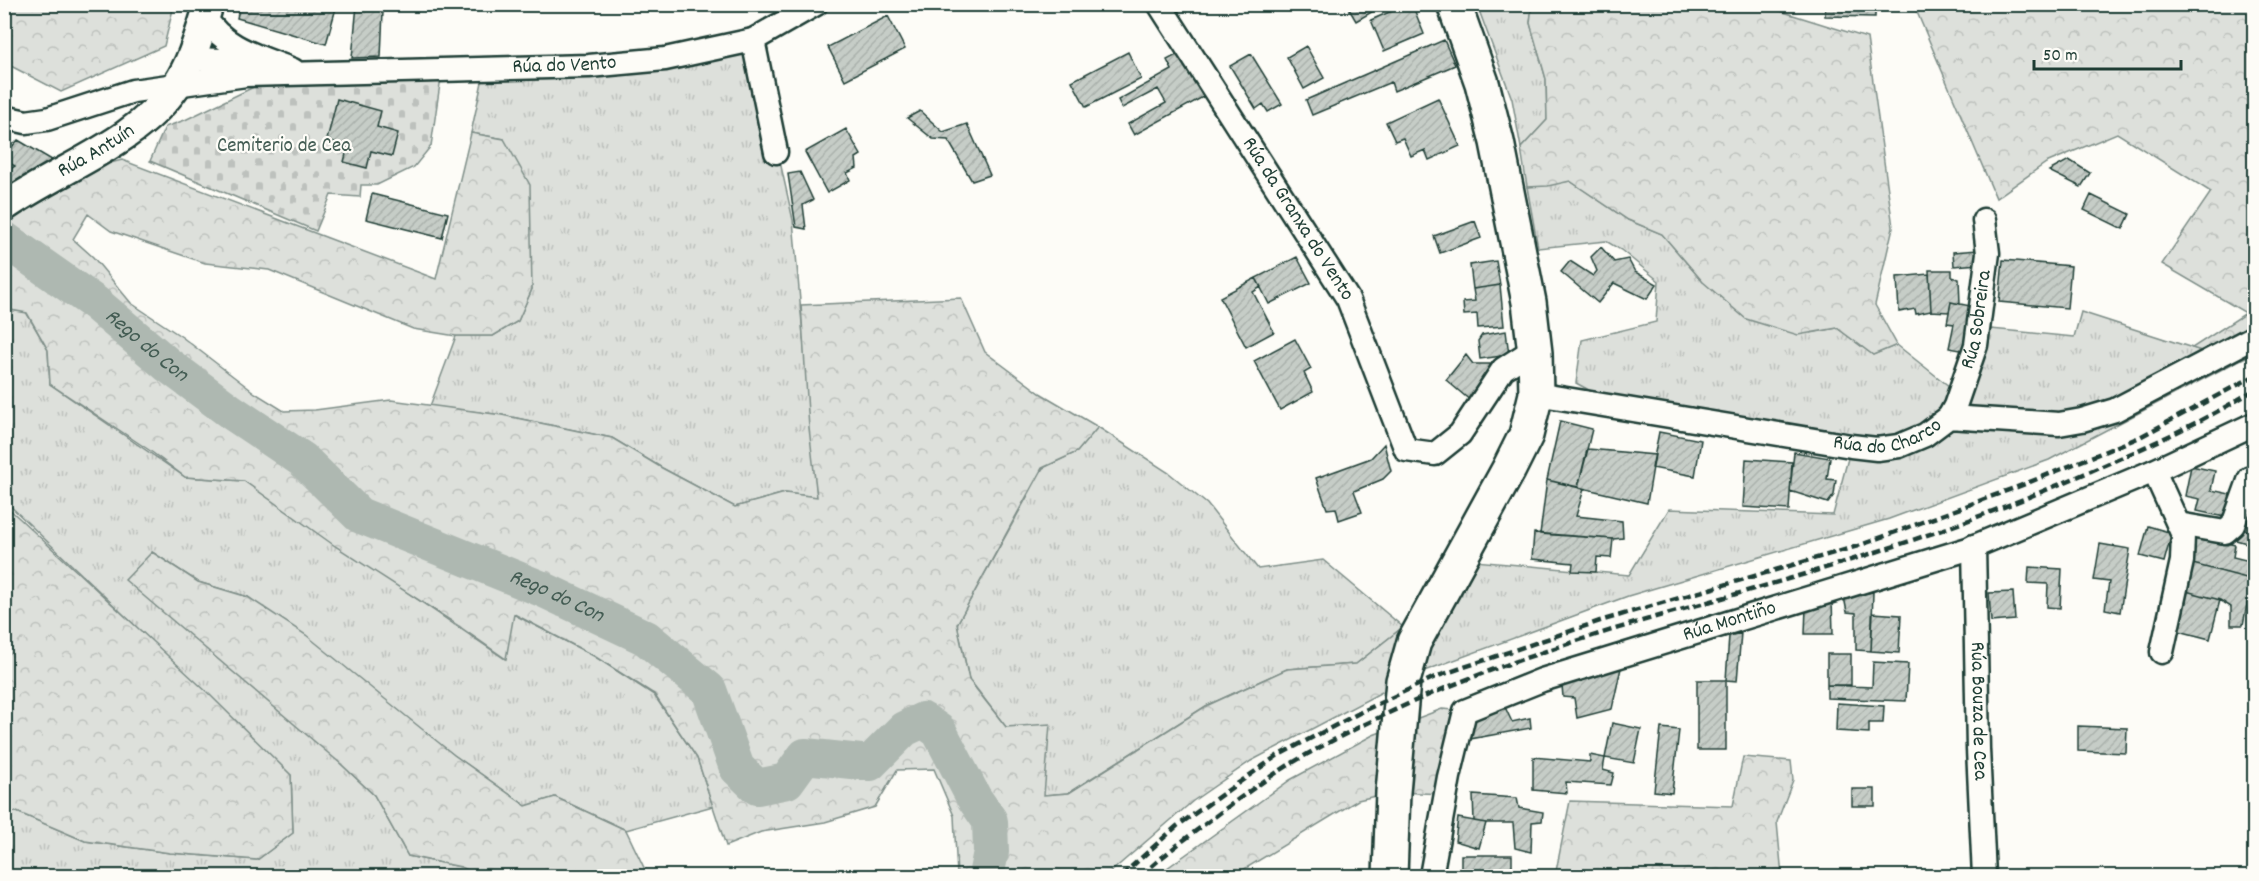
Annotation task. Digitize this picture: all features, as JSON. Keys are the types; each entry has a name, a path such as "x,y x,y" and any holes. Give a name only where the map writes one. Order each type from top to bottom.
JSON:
{"main road":[{"path":"1390,876 1393,792 1403,681 1414,642 1509,470 1526,435 1536,394 1529,303 1497,142 1482,83 1454,4"}],"street":[{"name":"Rúa do Vento","path":"4,117 26,122 47,120 133,91 246,75 589,66 665,59 753,40 816,4"},
{"name":"Rúa da Granxa do Vento","path":"1159,4 1348,299 1406,450 1435,454 1460,434 1503,369 1534,349"},
{"name":"Rúa do Vento","path":"207,11 223,39 300,72"},
{"name":"Rúa Antuín","path":"4,207 147,120 177,84 191,59 207,11"},
{"path":"753,40 776,152"},
{"name":"Rúa do Vento","path":"191,59 270,61"},
{"name":"Rúa Sobreira","path":"1950,417 1976,345 1988,253 1984,220"},
{"name":"Rúa do Charco","path":"1536,394 1851,447 1877,449 1899,446 1924,435 1950,417 2059,424 2082,420 2115,410 2254,337"},
{"name":"Rúa Montiño","path":"1431,876 1464,711 1542,680 1974,546 2154,471 2254,424"},
{"path":"2154,471 2183,536 2182,561 2162,652"},
{"path":"2178,524 2225,532 2233,525 2250,478 2254,477"},
{"name":"Rúa Bouza de Cea","path":"1974,546 1978,749 1984,876"}],"green space":[{"path":"4,5 174,5 164,46 61,92 5,63"},
{"path":"1477,5 1532,5 1530,23 1546,79 1547,120 1521,148 1512,99"},
{"path":"1532,5 1761,5 1867,38 1893,227 1875,305 1897,345 1873,355 1837,328 1798,335 1746,319 1703,282 1662,234 1628,220 1570,181 1548,186 1527,187 1521,148 1547,120 1546,79 1530,23"},
{"path":"1914,5 2254,5 2254,353 2236,362 2192,348 2246,313 2162,264 2211,192 2117,133 2046,163 1996,198"},
{"path":"753,40 793,220 817,497 785,493 735,507 612,438 502,415 430,406 456,336 493,336 518,321 532,289 504,139 471,133 485,68"},
{"name":"Cemiterio de Cea","path":"441,77 431,146 414,167 377,185 361,185 360,197 331,195 316,231 150,161 165,127 185,120 262,83"},
{"path":"471,133 504,139 530,185 532,289 518,321 493,336 456,336 413,329 269,270 205,263 111,231 88,214 73,239 93,257 131,303 182,337 255,393 284,411 315,410 391,400 502,415 612,438 735,507 785,493 817,497 809,428 801,305 961,298 985,352 1040,393 1098,427 1077,452 1042,468 957,624 969,680 1006,727 1050,724 1044,795 1069,793 1206,706 1287,669 1356,664 1403,627 1424,623 1403,681 1251,761 1193,801 1106,876 957,876 954,816 934,769 897,770 875,807 825,822 761,832 726,846 697,758 654,694 594,656 514,614 506,659 335,546 244,481 185,477 149,450 50,384 48,350 27,313 5,309 4,211 83,170 122,160 436,279"},
{"path":"1570,181 1628,220 1662,234 1703,282 1811,333 1837,328 1873,355 1897,345 1959,394 1971,360 1991,329 2074,337 2081,312 2236,362 2049,460 1889,519 1628,596 1416,674 1422,657 1475,561 1629,575 1669,509 1833,515 1851,447 1622,408 1576,383 1582,340 1656,322 1659,281 1621,250 1606,241 1538,248 1527,187"},
{"path":"4,309 26,312 48,350 50,384 185,477 244,481 505,659 513,614 594,656 654,695 697,758 713,806 626,830 555,797 526,806 454,755 248,597 198,582 152,552 341,764 374,795 408,856 461,867 481,876 5,876 5,813 17,812 85,841 170,853 257,860 293,833 291,775 5,501"},
{"path":"1098,427 1169,473 1207,504 1258,569 1323,560 1403,627 1356,664 1287,669 1206,706 1068,793 1043,795 1006,727 969,679 957,624 1043,468 1077,452"},
{"path":"5,505 208,693 291,775 293,833 257,860 170,853 85,841 17,812 5,813"},
{"path":"152,552 198,582 248,597 306,635 454,755 526,806 555,797 626,830 648,876 481,876 461,867 408,856 374,795 341,764 125,580"},
{"path":"1442,709 1465,711 1446,794 1393,792 1358,800 1233,876 1156,876 1290,780 1373,735"},
{"path":"1743,757 1791,761 1793,780 1777,822 1782,876 1555,876 1570,801 1733,806"}],"building":[{"path":"240,4 322,4 336,8 326,44 237,18"},
{"path":"1097,4 1111,4 1100,10"},
{"path":"1346,4 1384,4 1384,5 1356,21"},
{"path":"1412,4 1424,34 1384,51 1371,20"},
{"path":"1825,4 1875,4 1875,17 1825,16"},
{"path":"357,5 383,11 381,57 352,58"},
{"path":"888,16 905,49 845,80 828,47"},
{"path":"1444,40 1455,65 1394,91 1391,82 1312,115 1306,100"},
{"path":"1306,46 1324,78 1304,89 1287,57"},
{"path":"1184,51 1193,68 1188,70 1203,97 1134,135 1128,124 1166,103 1158,89 1122,108 1118,100 1172,70 1167,60"},
{"path":"1128,52 1141,79 1086,107 1072,81"},
{"path":"1251,54 1282,104 1268,112 1263,104 1256,109 1230,66"},
{"path":"1438,98 1460,146 1429,160 1425,150 1411,156 1403,138 1395,141 1386,122"},
{"path":"337,99 381,111 377,127 398,133 392,156 371,151 367,168 344,162 348,146 327,140"},
{"path":"920,111 943,132 967,124 990,175 972,181 948,140 933,139 907,118"},
{"path":"846,129 861,155 856,158 857,168 847,173 850,180 827,193 805,152"},
{"path":"18,140 52,160 4,191 4,173 15,166 4,160 4,156"},
{"path":"2069,160 2090,173 2081,187 2049,171"},
{"path":"800,172 813,200 803,205 806,229 796,227 788,174"},
{"path":"372,194 448,213 442,238 366,219"},
{"path":"2091,195 2130,214 2123,229 2084,210"},
{"path":"1475,221 1481,238 1440,253 1434,236"},
{"path":"1601,247 1614,262 1628,259 1635,272 1657,284 1647,299 1614,283 1598,303 1561,272 1570,261 1593,276 1597,271 1591,257"},
{"path":"1978,250 1979,264 1954,266 1953,252"},
{"path":"1297,257 1311,283 1269,304 1256,278"},
{"path":"2003,260 2071,266 2067,308 1999,302"},
{"path":"1496,261 1500,285 1473,289 1470,265"},
{"path":"1929,270 1952,270 1952,277 1959,279 1960,304 1951,302 1949,312 1931,311"},
{"path":"1929,274 1931,311 1916,314 1915,309 1899,312 1897,277"},
{"path":"1256,278 1261,287 1253,292 1274,332 1246,347 1220,297"},
{"path":"1500,285 1504,326 1478,328 1477,314 1464,315 1463,302 1475,301 1473,289"},
{"path":"1951,302 1975,307 1966,351 1949,348 1954,324 1947,323"},
{"path":"1506,331 1509,355 1480,359 1478,341 1482,335"},
{"path":"1295,339 1311,369 1304,373 1313,392 1280,410 1254,361"},
{"path":"1466,355 1473,364 1490,364 1495,369 1472,402 1446,380"},
{"path":"1560,421 1592,429 1578,487 1547,480"},
{"path":"1659,432 1701,440 1695,476 1652,468"},
{"path":"1384,444 1391,471 1383,479 1354,491 1362,512 1339,520 1336,508 1327,509 1316,478 1371,458"},
{"path":"1588,449 1655,455 1647,503 1578,487"},
{"path":"1794,452 1830,458 1827,479 1836,480 1834,495 1828,503 1790,491"},
{"path":"1746,459 1792,462 1789,510 1743,507"},
{"path":"2191,466 2215,471 2211,490 2230,494 2225,517 2197,511 2200,499 2185,496"},
{"path":"1547,480 1584,489 1576,516 1622,521 1623,538 1540,534"},
{"path":"2254,486 2254,515 2242,508"},
{"path":"2148,526 2172,533 2164,562 2140,556"},
{"path":"2236,527 2254,532 2254,545 2232,539"},
{"path":"1534,533 1613,539 1611,558 1597,557 1596,572 1572,571 1573,563 1532,559"},
{"path":"2196,535 2235,545 2233,557 2254,562 2254,580 2189,563"},
{"path":"2100,544 2130,549 2120,612 2105,609 2109,582 2094,580"},
{"path":"2189,563 2254,580 2254,601 2248,599 2243,625 2231,625 2231,607 2220,600 2182,590"},
{"path":"2029,567 2062,569 2060,608 2047,607 2048,584 2028,583"},
{"path":"2182,590 2220,600 2210,639 2171,629"},
{"path":"1873,592 1871,651 1856,650 1856,613 1847,612 1844,597"},
{"path":"2013,592 2015,620 1991,622 1989,593"},
{"path":"1832,599 1833,634 1805,634 1806,607"},
{"path":"1873,613 1901,615 1899,653 1871,651"},
{"path":"1741,633 1737,681 1726,680 1729,636"},
{"path":"1827,654 1851,654 1851,685 1827,685"},
{"path":"1873,662 1908,664 1906,701 1827,698 1827,685 1872,687"},
{"path":"1621,668 1612,709 1577,718 1574,698 1563,697 1562,685"},
{"path":"1697,680 1726,680 1726,750 1697,750"},
{"path":"1837,703 1884,706 1883,723 1869,723 1869,733 1836,731"},
{"path":"1504,705 1512,722 1530,718 1531,728 1470,739 1469,730 1478,714"},
{"path":"1612,723 1641,729 1634,763 1605,758"},
{"path":"2078,726 2127,728 2126,753 2078,751"},
{"path":"1661,728 1679,730 1672,793 1654,791"},
{"path":"1590,755 1605,758 1603,770 1614,773 1611,785 1566,782 1567,793 1533,790 1533,757 1590,762"},
{"path":"1852,789 1875,789 1875,806 1852,806"},
{"path":"1473,795 1517,798 1519,808 1543,812 1542,821 1532,822 1531,852 1515,848 1513,823 1474,821"},
{"path":"1458,818 1486,823 1479,848 1455,841"},
{"path":"1461,855 1512,855 1512,875 1534,876 1461,876"}],"waterway":[{"name":"Rego do Con","path":"4,239 95,303 168,365 230,411 303,460 359,515 542,589 646,638 709,690 737,768 757,787 787,781 805,756 870,763 904,729 923,720 939,731 974,798 990,821 991,852 986,876"}],"railway":[{"path":"1121,876 1177,826 1277,756 1435,677 1600,621 1858,546 2025,484 2140,437 2254,376"},
{"path":"1141,876 1237,800 1302,757 1385,715 1457,683 1552,649 1830,567 1961,523 2140,449 2254,390"}]}
